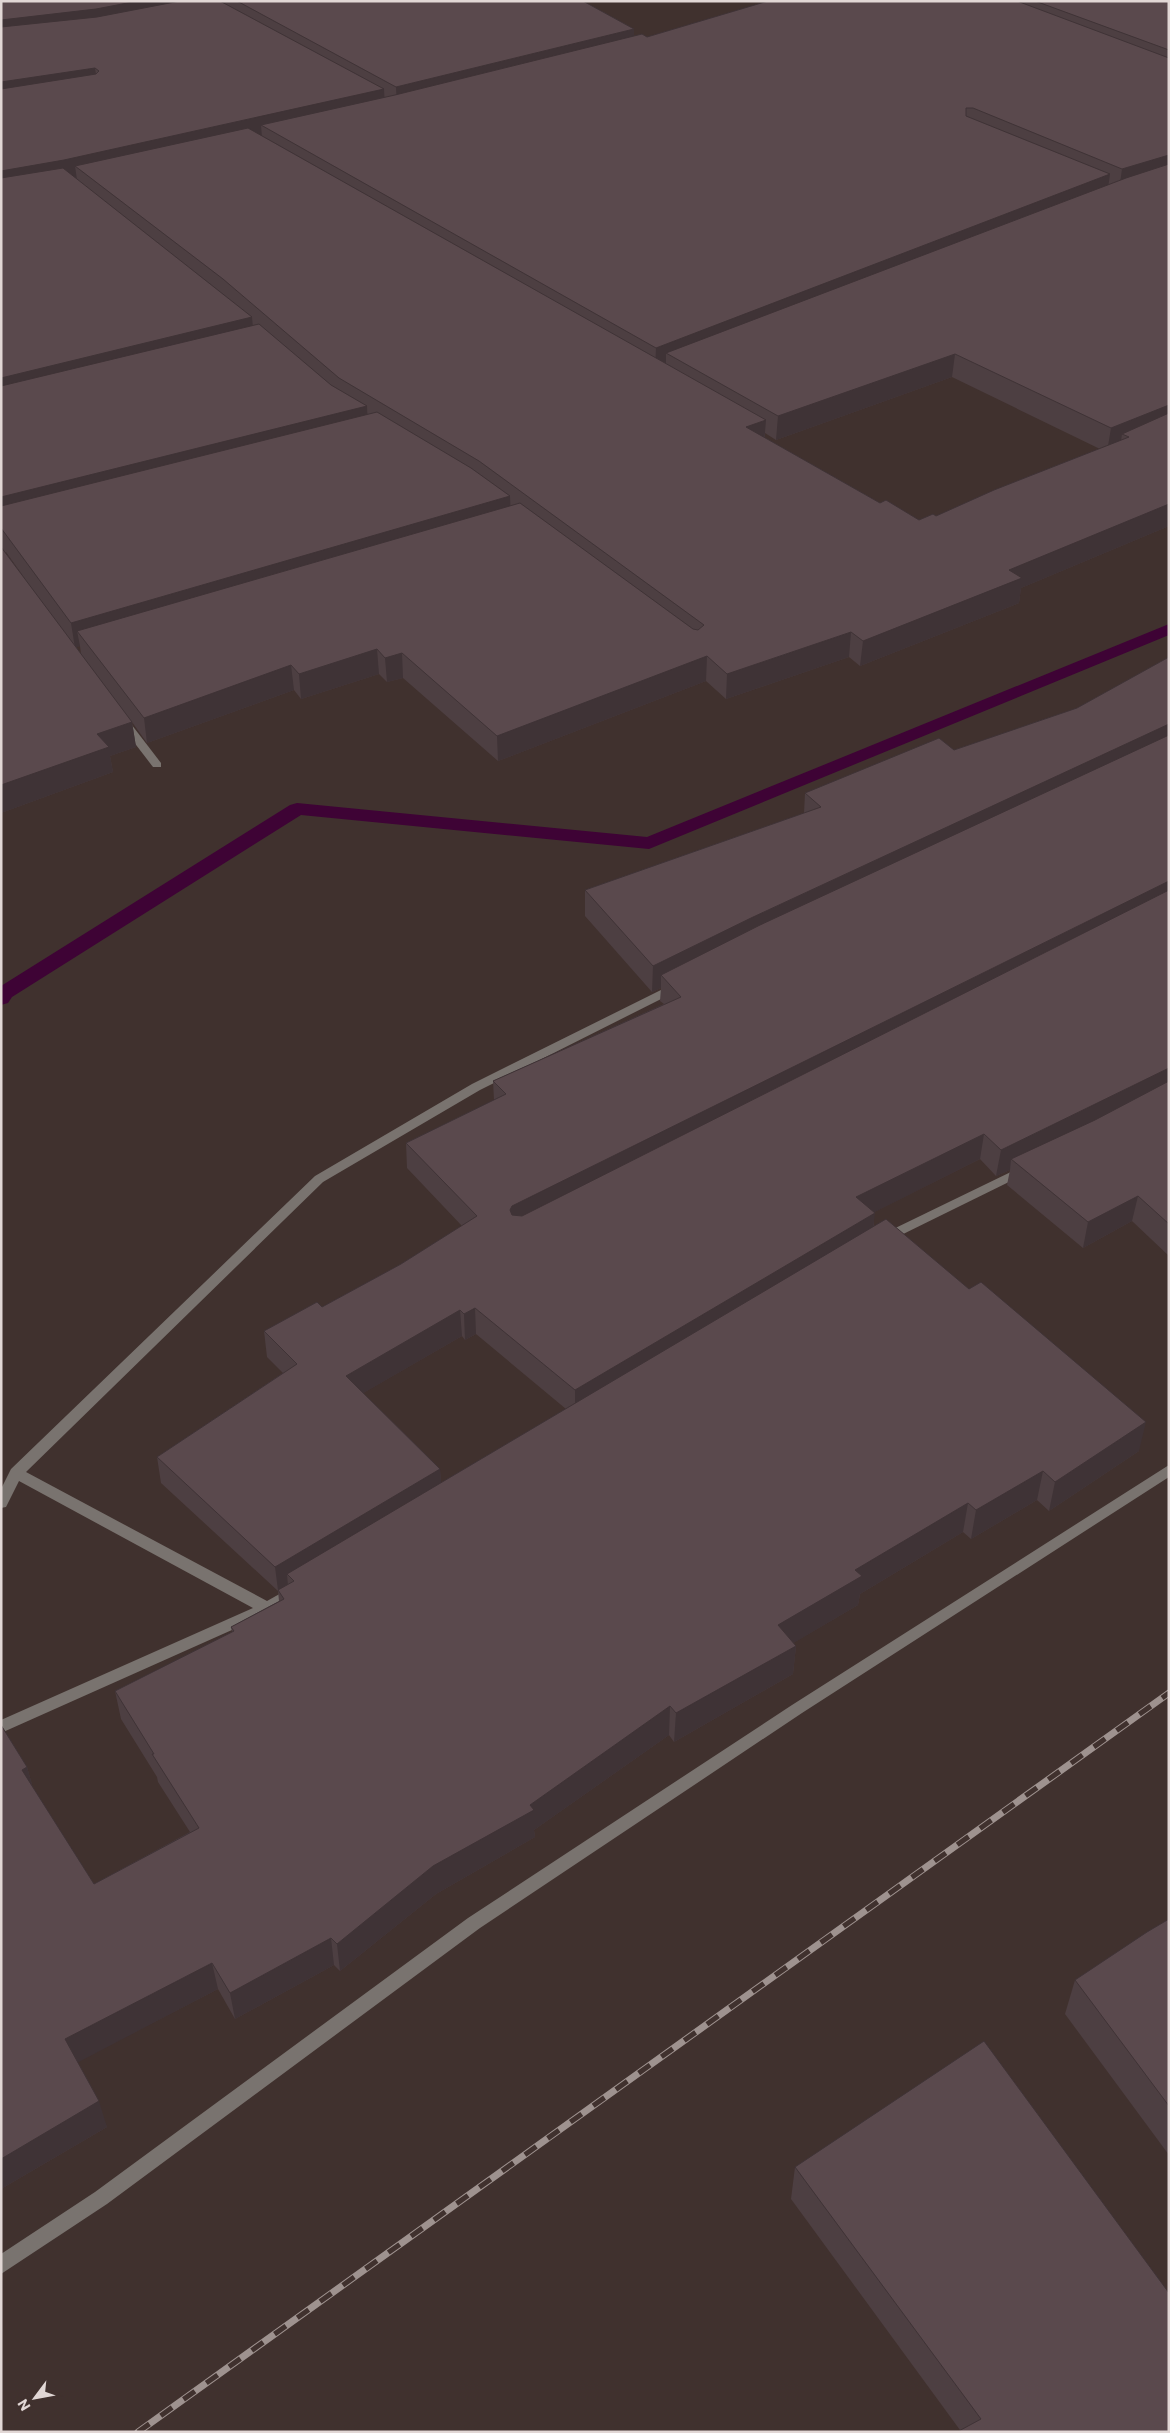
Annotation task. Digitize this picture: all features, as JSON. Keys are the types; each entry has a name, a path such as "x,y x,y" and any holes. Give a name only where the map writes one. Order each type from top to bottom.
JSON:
{"street":[{"path":"121,717 157,765"},
{"path":"1,1503 16,1473 318,1179 476,1088 684,982"},
{"path":"874,1245 907,1226 1032,1166"},
{"path":"1,2265 101,2198 474,1923 797,1709 1169,1470"},
{"path":"16,1473 267,1608"},
{"path":"1,1727 267,1608 300,1588"}],"building":[{"path":"1,1 138,1 96,9 1,20"},
{"path":"180,1 220,1 384,89 64,160 1,171 1,89 96,74 99,71 95,68 1,82 1,27 97,17"},
{"path":"237,1 583,1 634,29 396,87"},
{"path":"768,1 1017,1 1169,58 1169,155 1122,169 973,108 966,108 966,116 1110,174 656,348 261,125 395,95 642,34 647,37"},
{"path":"1035,1 1169,1 1169,50"},
{"path":"248,128 766,420 746,427 880,503 886,500 919,520 933,514 936,516 994,490 1129,437 1122,434 1169,413 1169,504 1009,570 1022,578 863,641 851,632 727,674 707,656 497,736 402,653 385,658 377,649 299,674 291,665 144,718 77,631 520,503 693,629 698,630 704,625 479,461 339,378 223,279 75,166"},
{"path":"1169,164 1169,405 1111,428 955,354 778,416 666,353 1126,178"},
{"path":"63,168 252,317 1,378 1,178"},
{"path":"259,324 331,385 367,406 1,497 1,386"},
{"path":"377,412 471,468 510,496 71,623 1,528 1,506"},
{"path":"1,547 132,722 97,734 109,747 1,785"},
{"path":"1169,657 1169,724 751,918 653,966 585,890 821,807 805,793 939,738 954,750 1077,708"},
{"path":"1169,735 1169,881 512,1206 510,1210 512,1215 522,1216 1169,890 1169,1068 1001,1150 984,1134 856,1197 875,1213 575,1390 475,1308 464,1314 460,1310 346,1376 440,1469 275,1567 157,1457 297,1364 264,1331 317,1302 322,1307 401,1264 477,1216 406,1143 506,1094 493,1081 681,997 661,975 760,925"},
{"path":"1169,1081 1169,1224 1138,1196 1088,1222 1011,1159 1095,1120"},
{"path":"886,1219 969,1289 981,1282 1146,1422 1055,1482 1043,1471 976,1510 968,1503 855,1570 862,1576 778,1625 796,1646 676,1713 670,1706 530,1805 534,1810 433,1866 337,1944 331,1938 230,1993 212,1963 65,2039 99,2101 1,2159 1,1725 27,1767 22,1770 94,1884 199,1828 115,1691 234,1631 231,1627 284,1599 278,1590 294,1581 287,1574"},
{"path":"1169,1919 1169,2106 1075,1980"},
{"path":"984,2041 1169,2293 1169,2432 957,2432 981,2419 795,2167"}],"waterway":[{"path":"1,998 4,993 297,809 649,843 1169,629"}],"railway":[{"path":"138,2432 1169,1693"}]}
